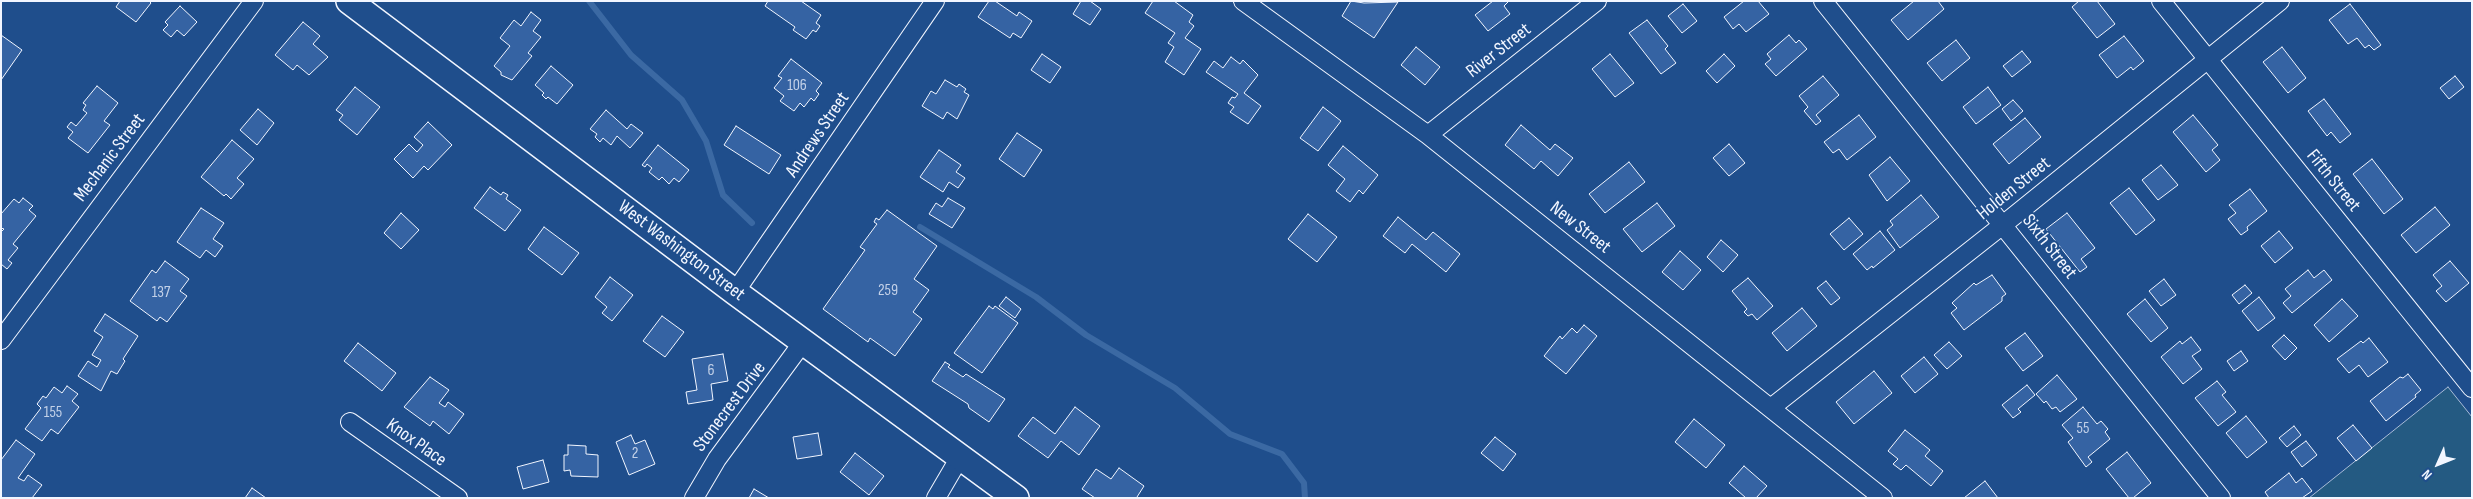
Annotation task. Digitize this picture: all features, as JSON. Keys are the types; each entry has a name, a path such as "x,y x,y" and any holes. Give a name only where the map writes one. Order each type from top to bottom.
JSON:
{"main road":[{"name":"West Washington Street","path":"349,1 735,292 1016,498"}],"street":[{"name":"Mechanic Street","path":"1,340 254,1"},
{"name":"Andrews Street","path":"735,292 935,1"},
{"name":"New Street","path":"1244,1 1428,135 1772,407 1883,498"},
{"name":"River Street","path":"1428,135 1597,1"},
{"name":"Sixth Street","path":"1823,1 2004,224 2221,498"},
{"name":"Fifth Street","path":"2161,1 2472,388"},
{"name":"Holden Street","path":"1772,407 2004,224 2280,1"},
{"name":"Stonecrest Drive","path":"694,498 717,459 804,342"},
{"name":"Knox Place","path":"350,422 458,498"},
{"path":"936,498 960,457"}],"shaded area":[{"path":"2448,387 2472,417 2472,498 2309,498"}],"building":[{"path":"120,1 149,1 151,3 136,22 116,7"},
{"path":"768,1 801,1 821,15 816,23 820,26 816,32 813,30 806,39 793,30 795,27 765,6"},
{"path":"989,1 995,1 1017,16 1019,12 1032,21 1021,38 1013,33 1010,38 978,17"},
{"path":"1081,1 1090,1 1101,9 1090,25 1073,14"},
{"path":"1153,1 1174,1 1193,15 1189,22 1194,26 1185,38 1201,49 1184,75 1165,62 1174,47 1168,43 1175,33 1145,13"},
{"path":"1351,1 1364,3 1398,2 1374,38 1342,16"},
{"path":"1493,1 1509,1 1504,6 1510,14 1488,31 1475,15"},
{"path":"1744,1 1758,1 1769,14 1746,32 1739,24 1733,29 1724,17"},
{"path":"1914,1 1938,1 1944,9 1908,40 1891,20"},
{"path":"2079,1 2097,1 2115,24 2097,38 2072,7"},
{"path":"1683,4 1697,21 1682,33 1668,16"},
{"path":"2350,4 2381,45 2374,50 2369,45 2365,48 2357,38 2348,44 2329,20"},
{"path":"180,6 197,22 184,36 177,30 171,37 163,30 168,25 165,22"},
{"path":"531,12 541,20 533,31 541,37 528,53 532,56 512,80 501,75 501,72 494,66 510,46 500,38 514,20 521,26"},
{"path":"1647,20 1668,46 1665,49 1676,63 1661,74 1629,33"},
{"path":"303,22 320,36 313,44 328,57 309,75 297,65 293,70 275,55"},
{"path":"1,35 22,50 1,80"},
{"path":"1789,35 1796,43 1799,40 1807,49 1776,76 1765,64 1771,59 1767,54"},
{"path":"2124,36 2144,61 2133,70 2131,67 2117,78 2099,55"},
{"path":"1956,40 1970,58 1942,81 1927,63"},
{"path":"1416,47 1440,67 1425,85 1401,65"},
{"path":"2282,47 2306,78 2288,93 2263,62"},
{"path":"2022,51 2031,62 2012,77 2003,66"},
{"path":"1042,54 1061,67 1050,83 1031,70"},
{"path":"1610,54 1634,83 1615,97 1592,69"},
{"path":"1724,54 1735,66 1717,83 1706,71"},
{"path":"1231,57 1240,64 1243,60 1258,75 1244,93 1261,106 1248,124 1230,112 1234,107 1228,103 1232,97 1235,98 1238,94 1206,72 1214,61 1223,68"},
{"path":"791,59 822,83 816,91 819,94 814,101 811,98 804,107 800,103 794,111 780,101 784,96 774,88 782,78 778,76"},
{"path":"551,66 573,85 557,104 548,97 546,99 542,95 544,93 535,85"},
{"path":"1823,76 1839,95 1816,115 1821,121 1816,125 1804,111 1808,107 1799,96"},
{"path":"2455,76 2464,87 2449,99 2440,88"},
{"path":"945,80 957,87 959,84 966,89 964,92 969,95 957,119 947,112 943,119 922,106 931,91 936,94"},
{"path":"97,86 118,103 104,121 110,125 88,153 68,138 73,132 67,127 71,122 76,126 87,113 83,110 86,105 83,103"},
{"path":"355,87 380,107 357,135 339,120 343,115 336,110"},
{"path":"1988,87 2001,105 1976,124 1963,107"},
{"path":"2324,99 2351,134 2340,143 2331,132 2327,136 2308,111"},
{"path":"2013,100 2023,111 2011,121 2002,109"},
{"path":"1323,107 1341,121 1318,151 1300,138"},
{"path":"258,109 274,123 257,145 240,130"},
{"path":"606,110 627,129 631,124 643,133 630,148 617,136 611,145 603,138 600,142 595,137 597,134 590,129"},
{"path":"1859,115 1876,137 1847,160 1839,149 1833,153 1824,142"},
{"path":"2193,115 2218,145 2212,150 2220,160 2206,172 2173,132"},
{"path":"2025,118 2041,137 2009,164 1993,144"},
{"path":"428,122 452,145 428,170 424,166 413,178 394,159 409,144 417,152 423,145 414,137"},
{"path":"1521,125 1550,150 1555,144 1573,158 1558,176 1541,161 1534,169 1505,145"},
{"path":"736,126 781,155 769,174 724,145"},
{"path":"1017,133 1042,150 1024,177 999,159"},
{"path":"232,140 254,159 237,178 244,184 231,199 226,194 224,196 201,177"},
{"path":"1729,144 1745,163 1729,176 1713,158"},
{"path":"658,145 689,170 679,182 674,178 669,184 662,177 659,180 649,172 652,168 647,164 645,167 642,165"},
{"path":"1343,146 1378,175 1363,194 1359,190 1350,202 1336,191 1345,179 1328,165"},
{"path":"939,150 961,165 956,172 965,178 958,188 949,182 943,192 920,177"},
{"path":"1890,157 1910,181 1887,201 1869,175"},
{"path":"2372,159 2403,199 2384,214 2353,174"},
{"path":"1629,162 1645,182 1605,213 1589,194"},
{"path":"2161,165 2178,185 2158,200 2142,180"},
{"path":"490,187 501,195 503,192 508,195 506,199 521,210 505,231 474,208"},
{"path":"2129,188 2155,220 2136,235 2110,203"},
{"path":"2250,189 2267,211 2247,227 2248,230 2241,235 2228,219 2236,213 2229,205"},
{"path":"1921,195 1939,217 1900,248 1887,230 1893,225 1890,221"},
{"path":"23,198 33,206 29,210 36,216 13,244 18,248 8,260 12,263 7,269 1,264 1,232 4,229 1,228 1,214 14,199 19,203"},
{"path":"948,198 965,208 952,228 929,214 936,203 942,207"},
{"path":"1657,203 1675,226 1642,252 1623,229"},
{"path":"2435,207 2450,225 2416,253 2401,235"},
{"path":"201,208 224,223 213,239 223,246 215,257 206,250 200,258 177,242"},
{"path":"887,210 937,246 914,279 929,290 913,312 922,319 895,356 870,338 868,342 823,309 865,250 860,247 877,224 874,222 876,218 879,220"},
{"path":"401,213 419,230 401,249 384,233"},
{"path":"2067,213 2095,248 2081,259 2087,267 2080,272 2046,229"},
{"path":"1308,214 1337,237 1317,262 1288,239"},
{"path":"1398,217 1426,240 1433,232 1460,254 1446,272 1412,244 1405,253 1383,236"},
{"path":"1849,218 1863,234 1844,250 1830,234"},
{"path":"544,227 579,253 562,275 528,249"},
{"path":"1880,231 1895,250 1873,268 1872,266 1867,270 1853,254"},
{"path":"2279,231 2293,248 2275,263 2261,246"},
{"path":"1721,240 1738,255 1723,272 1707,257"},
{"path":"1680,251 1701,270 1683,290 1662,272"},
{"path":"165,261 189,279 180,291 187,296 167,322 160,317 157,321 130,301 152,270 156,273"},
{"path":"2450,261 2469,283 2446,302 2436,291 2442,286 2433,275"},
{"path":"2308,270 2314,278 2324,270 2332,280 2292,313 2283,303 2291,296 2285,289"},
{"path":"1992,275 2006,294 2002,297 2002,301 1964,330 1951,313 1957,308 1952,303 1974,283 1976,285"},
{"path":"610,277 633,295 612,321 602,313 607,307 595,297"},
{"path":"1748,278 1773,306 1757,320 1752,314 1748,316 1744,312 1747,309 1732,291"},
{"path":"2164,279 2176,295 2161,306 2149,291"},
{"path":"1826,281 1840,298 1831,305 1817,288"},
{"path":"2245,285 2252,293 2239,304 2232,295"},
{"path":"1006,297 1021,309 1015,318 999,306"},
{"path":"2259,297 2275,318 2258,331 2242,311"},
{"path":"2145,299 2168,328 2151,342 2127,314"},
{"path":"2342,299 2358,316 2329,342 2314,325"},
{"path":"989,306 993,309 995,306 1018,323 982,373 954,353"},
{"path":"1802,308 1817,326 1787,351 1772,333"},
{"path":"105,314 138,336 123,359 125,361 117,374 111,371 101,391 78,376 88,361 97,367 101,360 92,355 103,337 94,331"},
{"path":"662,316 684,332 665,357 643,341"},
{"path":"1584,325 1597,336 1566,374 1544,356 1560,336 1562,339 1572,328 1577,333"},
{"path":"2025,333 2043,356 2023,371 2005,348"},
{"path":"2284,335 2297,348 2285,360 2272,346"},
{"path":"2191,337 2201,350 2192,356 2202,369 2183,384 2161,357 2180,341 2182,344"},
{"path":"2369,338 2388,362 2368,377 2359,365 2349,373 2337,359 2361,341 2363,343"},
{"path":"1949,342 1962,356 1947,369 1934,355"},
{"path":"358,343 396,373 382,391 344,361"},
{"path":"2241,351 2248,361 2234,371 2227,361"},
{"path":"723,354 728,381 711,384 713,400 688,404 686,392 697,390 692,359"},
{"path":"1924,357 1938,374 1915,393 1901,376"},
{"path":"945,362 950,365 948,367 963,377 966,374 1005,399 989,422 969,408 968,404 932,381"},
{"path":"1874,371 1892,393 1854,424 1836,402"},
{"path":"2408,374 2421,390 2415,395 2416,397 2386,421 2370,401 2400,377 2403,378"},
{"path":"2057,375 2077,399 2060,412 2056,407 2052,409 2046,401 2044,403 2036,394"},
{"path":"430,377 449,390 439,403 445,407 448,402 464,414 449,434 433,421 430,426 404,407"},
{"path":"2217,381 2226,392 2222,395 2236,412 2218,426 2195,398"},
{"path":"2027,385 2035,395 2018,409 2021,412 2013,418 2002,405"},
{"path":"67,386 78,394 72,401 79,407 58,434 51,429 42,441 25,429 41,408 37,404 43,396 46,398 54,387 62,393"},
{"path":"1075,407 1100,426 1079,455 1061,441 1048,458 1018,436 1033,417 1055,434"},
{"path":"2083,407 2097,424 2101,421 2108,429 2105,432 2110,439 2088,457 2092,462 2086,467 2068,442 2073,438 2062,425"},
{"path":"2246,416 2267,442 2247,458 2226,433"},
{"path":"1694,419 1725,445 1706,468 1675,442"},
{"path":"2353,425 2372,448 2356,461 2337,438"},
{"path":"2294,426 2301,435 2287,447 2279,438"},
{"path":"1905,430 1930,450 1925,456 1943,471 1931,486 1906,465 1901,470 1893,464 1898,459 1888,451"},
{"path":"818,433 822,455 797,459 793,437"},
{"path":"631,435 635,444 645,440 655,464 629,475 616,442"},
{"path":"1495,437 1516,454 1503,471 1481,453"},
{"path":"16,440 35,454 18,478 24,481 28,475 42,485 32,498 1,498 1,460"},
{"path":"2306,441 2317,455 2302,467 2291,452"},
{"path":"568,445 586,446 586,454 598,455 598,477 571,476 570,470 564,471 564,455 568,455"},
{"path":"2127,452 2151,483 2133,498 2129,498 2106,469"},
{"path":"855,453 884,476 869,495 840,472"},
{"path":"543,460 549,482 523,489 517,467"},
{"path":"1744,466 1767,486 1756,498 1746,498 1729,483"},
{"path":"1119,468 1144,486 1138,498 1095,498 1082,489 1096,469 1111,479"},
{"path":"2289,473 2296,483 2302,478 2312,491 2302,498 2269,498 2265,492"},
{"path":"1985,481 1998,498 1964,498"},
{"path":"252,488 266,498 245,498"},
{"path":"754,489 769,498 749,498"}],"waterway":[{"path":"589,1 631,55 682,100 706,141 723,195 752,223"},
{"path":"920,227 1036,297 1086,335 1175,388 1230,434 1282,454 1304,483 1305,498"}]}
